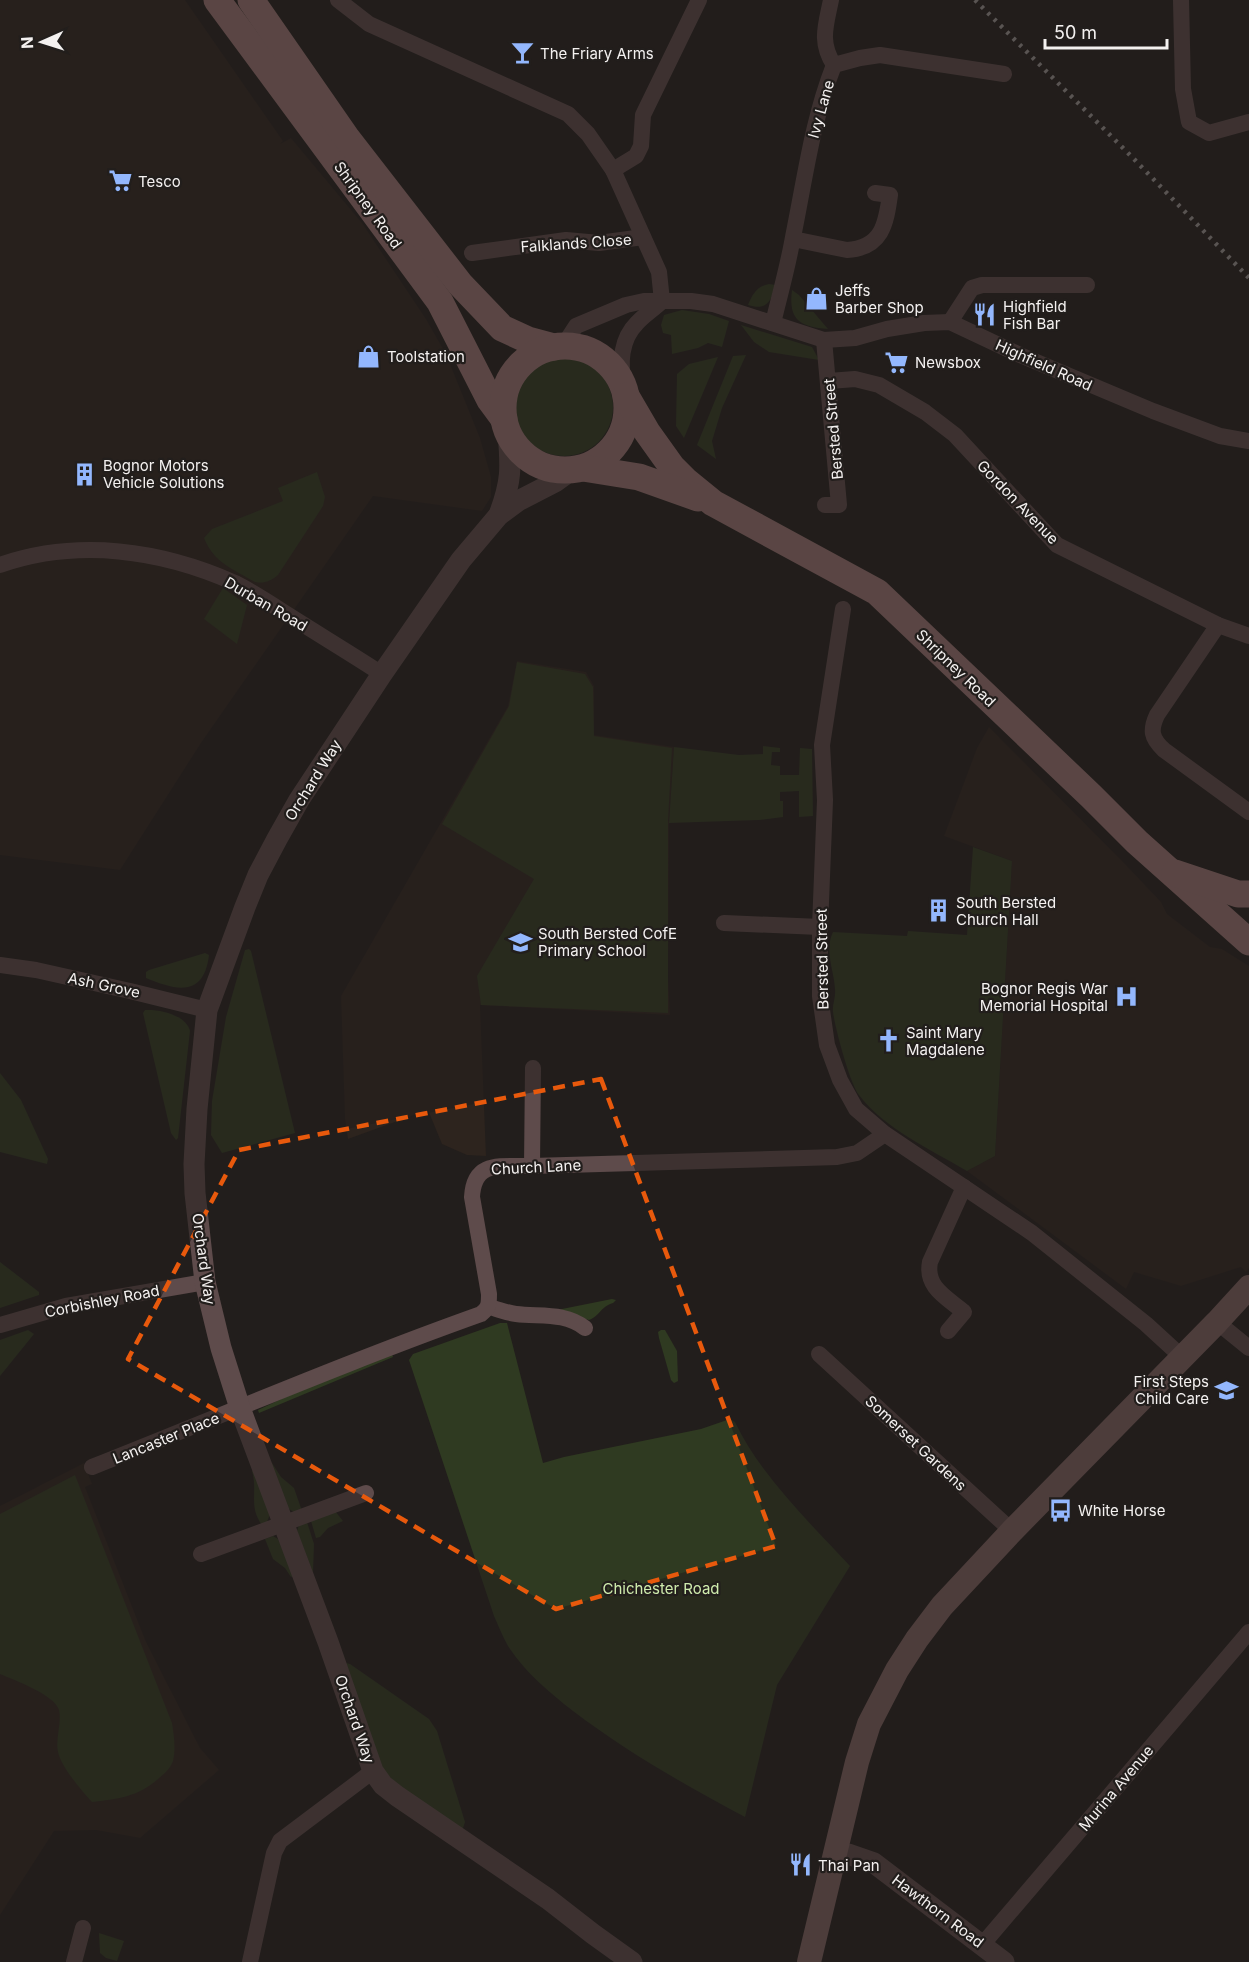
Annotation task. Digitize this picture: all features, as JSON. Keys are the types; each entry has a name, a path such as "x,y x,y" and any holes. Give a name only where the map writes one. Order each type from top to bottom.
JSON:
{"main road":[{"name":"Shripney Road","path":"217,0 440,302 515,445 526,456 554,469 578,469 639,477 713,503 877,592 1137,842 1249,942"},
{"name":"Shripney Road","path":"251,0 346,137 460,284 502,328 528,340 559,347 584,349 602,358 616,373 625,394 647,432 672,466 713,503"},
{"path":"506,425 504,403 507,387 515,373 525,361 539,352 559,347"},
{"path":"578,469 599,460 613,448 622,432 627,415 625,394"},
{"name":"Shripney Road","path":"1171,872 1238,894 1249,894"},
{"path":"809,1962 857,1762 879,1702 917,1639 942,1606 1012,1531 1249,1287"}],"street":[{"path":"338,0 369,24 568,114 588,134 613,170 659,272 662,301 635,324 622,355 621,373 625,394"},
{"path":"613,170 636,156 641,146 644,115 699,0"},
{"path":"831,0 824,39 826,54 834,65"},
{"path":"1181,0 1183,89 1189,122 1209,133 1249,122"},
{"name":"Ivy Lane","path":"773,323 793,239 814,127 822,94 834,65 860,58 880,56 1004,74"},
{"path":"793,239 847,250 856,250 871,243 884,229 890,195 875,193"},
{"name":"Falklands Close","path":"472,253 566,240 599,243 643,237"},
{"path":"950,322 972,288 982,285 1087,285"},
{"name":"Highfield Road","path":"559,347 576,326 626,305 644,301 691,301 712,304 825,340 855,338 887,329 924,323 950,322 1020,355 1153,411 1220,436 1249,441"},
{"name":"Bersted Street","path":"825,340 839,505 825,505"},
{"name":"Gordon Avenue","path":"829,381 855,379 879,385 925,412 955,435 1057,545 1218,625 1249,636"},
{"path":"498,516 508,490 510,474 506,425"},
{"path":"498,516 518,501 578,469"},
{"name":"Orchard Way","path":"498,516 461,560 382,674 299,800 267,857 245,907 207,1010 197,1109 195,1193 205,1282 221,1348 240,1408 328,1642 373,1771 383,1785 397,1796 519,1878 632,1962"},
{"name":"Durban Road","path":"0,565 23,557 57,551 98,550 161,557 236,584 382,674"},
{"name":"Bersted Street","path":"843,609 822,745 825,800 820,927 820,996 827,1045 840,1080 856,1109 885,1134 1032,1233 1146,1324 1182,1357"},
{"path":"1218,625 1151,727 1154,741 1164,750 1249,812"},
{"path":"724,922 820,927"},
{"name":"Ash Grove","path":"0,966 36,970 207,1010"},
{"path":"532,1166 533,1068"},
{"name":"Church Lane","path":"489,1307 489,1294 474,1210 473,1186 476,1176 482,1170 494,1167 837,1157 857,1154 885,1134"},
{"path":"948,1330 964,1312 932,1284 928,1272 930,1262 964,1187"},
{"name":"Corbishley Road","path":"0,1325 66,1306 205,1282"},
{"path":"240,1408 318,1374 481,1314 489,1307 515,1314 570,1319 585,1328"},
{"path":"1217,1322 1249,1348"},
{"name":"Somerset Gardens","path":"819,1354 1012,1531"},
{"name":"Lancaster Place","path":"92,1467 240,1408"},
{"path":"201,1554 366,1493"},
{"name":"Murina Avenue","path":"982,1945 1249,1632"},
{"path":"250,1962 274,1853 280,1841 373,1771"},
{"name":"Hawthorn Road","path":"836,1854 848,1854 874,1863 1004,1962"},
{"path":"74,1962 83,1928"}],"highlighted area":[{"path":"601,1079 776,1546 556,1609 128,1359 239,1150"}],"shaded area":[{"path":"0,0 185,0 283,141 280,144 291,138 362,223 426,319 446,354 480,438 491,477 491,497 482,511 373,496 201,743 120,870 0,855"},
{"name":"South Bersted CofE Primary School","path":"517,661 586,672 594,686 594,735 674,747 669,823 668,978 670,1015 480,1005 486,1156 467,1155 442,1144 428,1110 348,1139 345,1119 341,996 508,706"},
{"name":"Bognor Regis War Memorial Hospital","path":"989,727 1126,865 1161,902 1167,914 1210,947 1222,949 1249,966 1249,1268 1246,1272 1241,1267 1181,1286 1134,1272 1126,1289 967,1171 995,1156 1012,861 944,836 977,748"},
{"path":"84,1463 92,1484 85,1487 146,1642 200,1748 219,1770 140,1838 96,1830 54,1831 0,1915 0,1506"}],"green space":[{"path":"769,284 776,285 772,296 764,306 748,305 761,287"},
{"path":"792,290 828,329 803,324 798,320 792,308"},
{"path":"682,310 709,314 729,321 722,347 708,343 698,348 672,354 671,335 663,333 661,325 664,315"},
{"path":"741,325 812,347 819,360 769,352 754,342"},
{"path":"746,355 722,408 712,441 716,459 697,445 733,356"},
{"path":"718,357 684,438 676,426 677,374 689,364"},
{"path":"564,358 583,362 598,373 609,388 613,407 609,426 598,441 583,452 564,456 545,452 530,441 519,426 515,407 519,388 530,373 545,362"},
{"path":"317,472 325,497 323,506 278,575 264,582 255,582 213,554 204,538 212,529 283,501 278,488"},
{"path":"223,588 247,605 237,644 204,619"},
{"path":"517,662 585,674 593,687 594,736 672,748 668,821 668,1013 481,1005 477,976 534,879 442,824 509,706"},
{"path":"763,746 780,748 780,752 772,752 771,765 780,766 780,775 799,775 800,748 812,749 813,816 799,817 799,791 780,792 780,801 783,801 783,817 669,823 674,747 739,755 763,754"},
{"path":"973,847 1012,861 995,1156 967,1171 895,1128 870,1107 855,1089 834,1020 835,989 829,946 833,932 907,936 908,931 967,935"},
{"path":"249,949 295,1133 222,1153 211,1135 212,1101 226,1017 245,950"},
{"path":"205,953 209,955 206,969 195,984 178,988 146,978 146,972 149,970"},
{"path":"145,1010 172,1014 188,1025 190,1031 176,1140 171,1133 143,1013"},
{"path":"0,1073 21,1100 48,1159 47,1164 0,1152"},
{"path":"0,1262 39,1292 39,1295 0,1308"},
{"path":"616,1300 589,1320 557,1310"},
{"name":"Chichester Road","path":"500,1323 507,1323 543,1463 701,1429 730,1419 735,1422 745,1442 772,1480 850,1566 777,1685 745,1817 657,1767 573,1711 531,1674 516,1658 504,1638 494,1616 409,1360 413,1354"},
{"path":"28,1330 34,1334 0,1376 0,1340"},
{"path":"665,1330 677,1351 678,1381 674,1383 671,1380 659,1338 658,1332"},
{"path":"391,1352 393,1357 259,1413 258,1410 309,1386"},
{"path":"272,1463 281,1477 294,1488 302,1511 294,1512 287,1508 270,1464"},
{"path":"255,1469 270,1514 267,1522 262,1525 254,1505 252,1471"},
{"path":"75,1475 172,1723 174,1742 172,1764 150,1785 127,1796 92,1802 72,1778 60,1758 57,1747 60,1715 56,1704 33,1689 0,1674 0,1514"},
{"path":"335,1511 343,1521 328,1528 316,1538 311,1521"},
{"path":"307,1522 314,1544 313,1573 297,1531 299,1525"},
{"path":"273,1536 278,1539 294,1576 291,1577 285,1568 273,1559 265,1539"},
{"path":"346,1663 429,1719 437,1731 465,1822 463,1828 459,1829 401,1788 382,1769"},
{"path":"99,1933 124,1941 117,1961 106,1958 100,1953"}],"railway":[{"path":"975,0 1249,278"}],"place":[{"name":"The Friary Arms","path":"522,53"},
{"name":"Tesco","path":"120,181"},
{"name":"Jeffs Barber Shop","path":"817,299"},
{"name":"Highfield Fish Bar","path":"985,315"},
{"name":"Toolstation","path":"369,356"},
{"name":"Newsbox","path":"897,362"},
{"name":"Bognor Motors Vehicle Solutions","path":"85,474"},
{"name":"South Bersted Church Hall","path":"938,911"},
{"name":"South Bersted CofE Primary School","path":"520,942"},
{"name":"Bognor Regis War Memorial Hospital","path":"1126,997"},
{"name":"Saint Mary Magdalene","path":"888,1041"},
{"name":"First Steps Child Care","path":"1227,1390"},
{"name":"White Horse","path":"1060,1510"},
{"name":"Thai Pan","path":"800,1865"}]}
